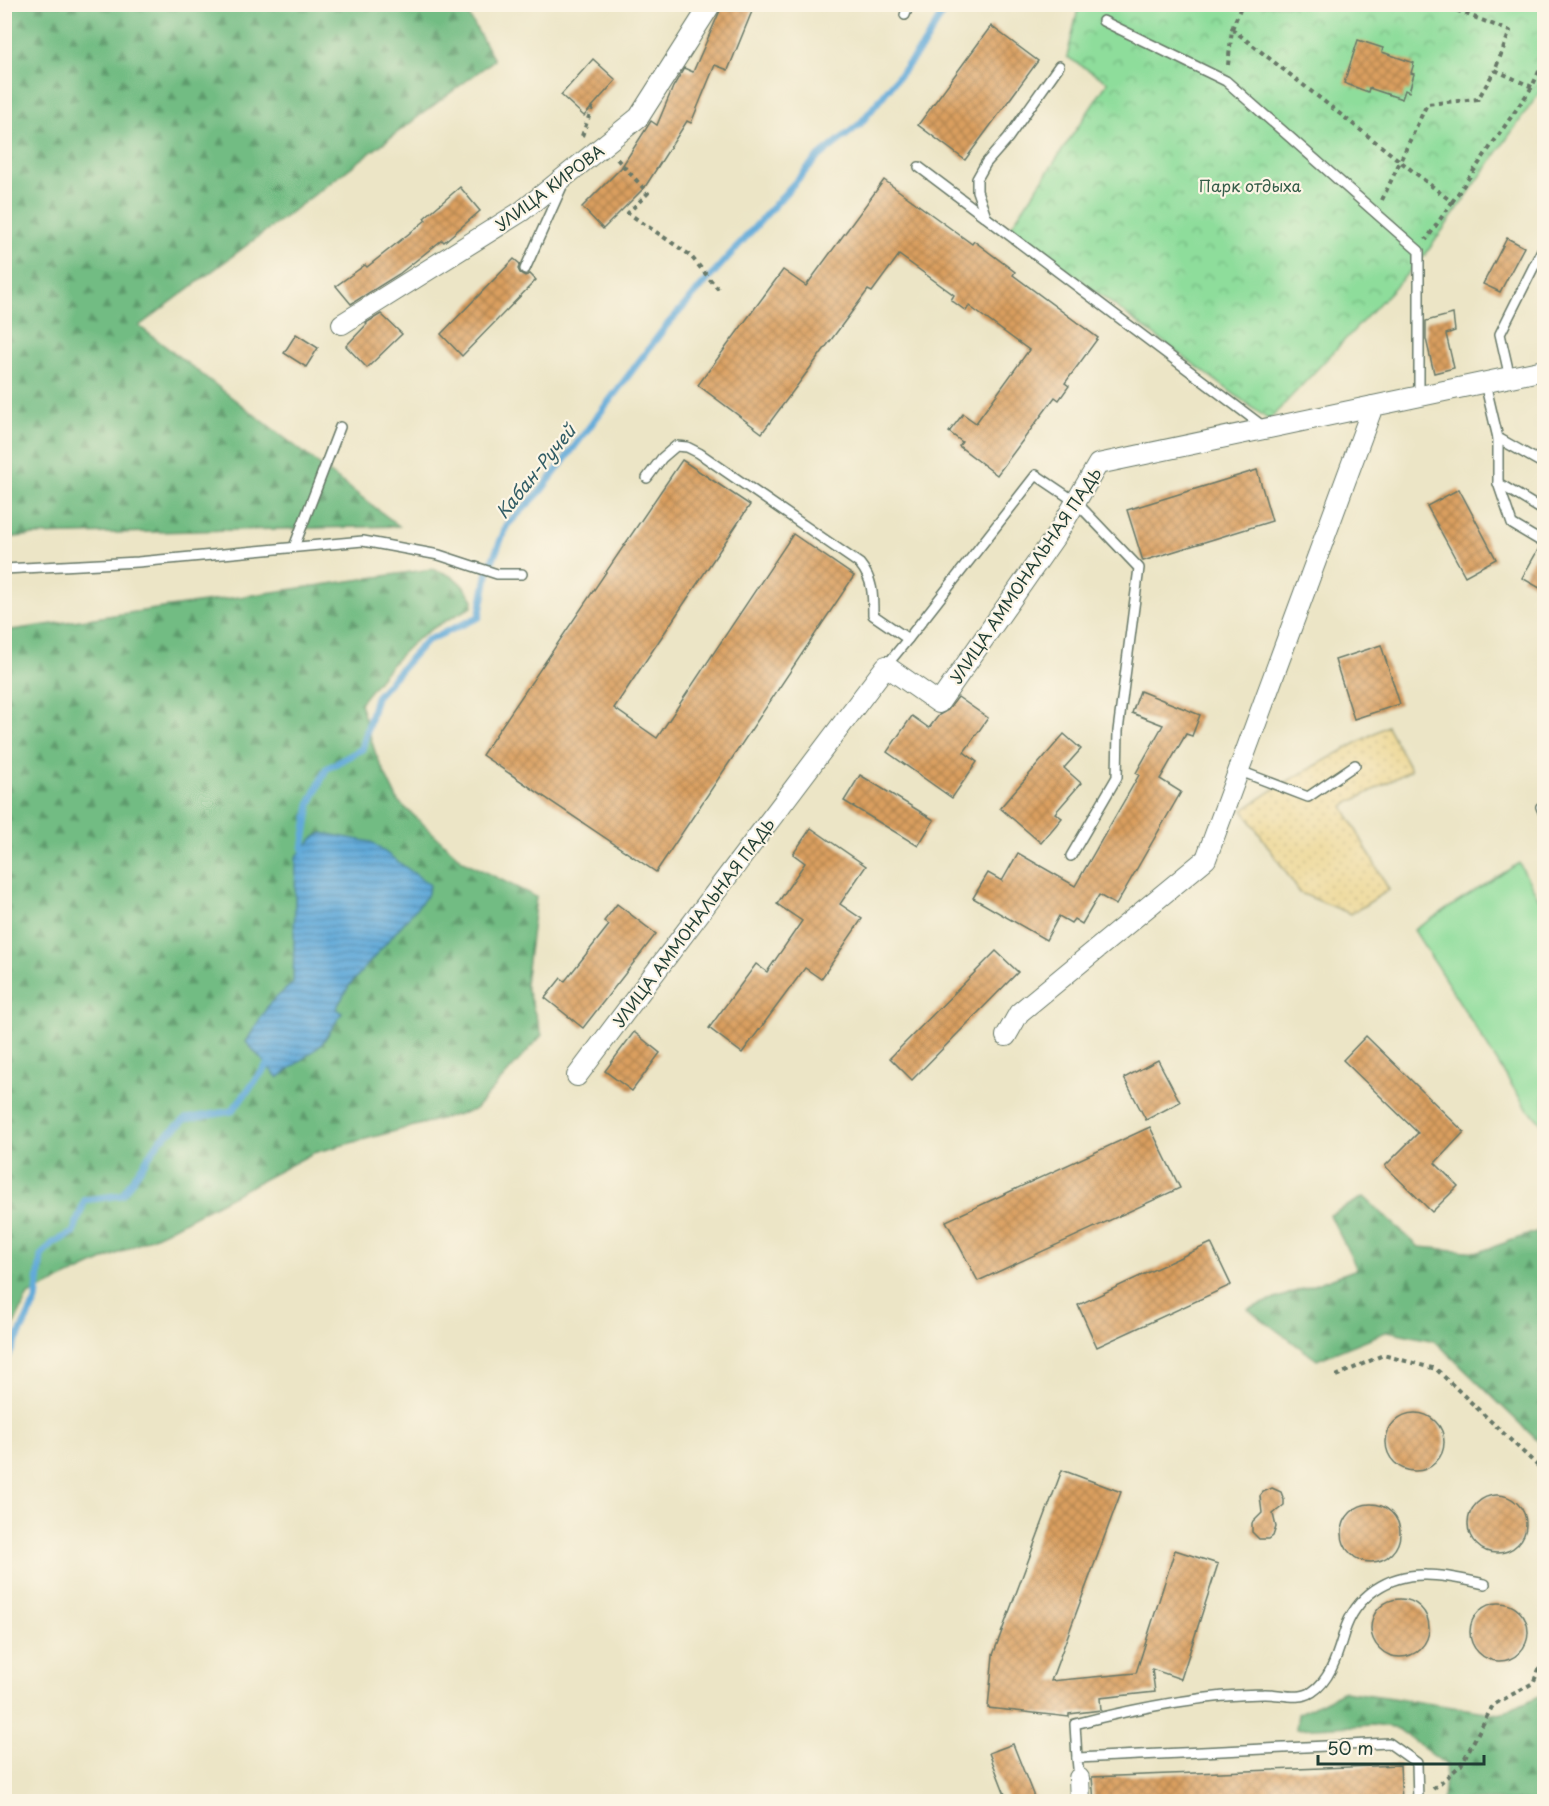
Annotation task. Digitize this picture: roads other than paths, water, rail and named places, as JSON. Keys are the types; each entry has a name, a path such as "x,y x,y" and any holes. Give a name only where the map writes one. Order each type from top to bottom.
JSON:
{"street":[{"name":"УЛИЦА КИРОВА","path":"342,324 522,211 639,117 711,4"},
{"name":"УЛИЦА АММОНАЛЬНАЯ ПАДЬ","path":"577,1076 886,666 939,703 1057,534 1098,464 1545,370"},
{"path":"1006,1036 1019,1013 1206,859 1373,406"},
{"path":"1079,1778 1080,1802"}],"lane":[{"path":"904,15 909,4"},
{"path":"1103,21 1226,81 1419,251 1419,396"},
{"path":"986,217 977,191 977,179 986,163 1008,138 1059,66"},
{"path":"919,167 1266,428"},
{"path":"525,269 568,174"},
{"path":"1510,378 1500,334 1545,246"},
{"path":"1485,383 1498,438 1498,483 1512,524 1545,543"},
{"path":"294,547 340,427"},
{"path":"1498,438 1545,464"},
{"path":"647,478 662,458 676,446 687,447 699,453 860,564 871,579 873,615 908,639"},
{"path":"886,666 1036,475 1076,502 1139,568 1118,731 1117,777 1071,856"},
{"path":"1498,483 1545,511"},
{"path":"4,569 138,562 363,541 439,555 497,574 522,574"},
{"path":"1240,771 1308,797 1356,765"},
{"path":"1545,805 1541,807 1545,814"},
{"path":"1079,1778 1075,1724 1127,1710 1214,1697 1258,1694 1295,1696 1312,1692 1319,1685 1336,1657 1347,1624 1357,1606 1372,1591 1391,1581 1413,1575 1430,1575 1485,1584"},
{"path":"1077,1758 1389,1743 1416,1763 1418,1802"}],"water":[{"path":"322,833 371,842 430,885 427,896 349,986 336,1009 342,1013 321,1045 278,1078 246,1042 269,1004 293,983 296,857 313,838"}],"waterway":[{"name":"Кабан-Ручей","path":"305,856 303,849 310,804 326,769 362,749 376,697 426,641 479,617 488,571 507,525 540,492 666,326 816,159 860,124 923,46 942,14 953,4"},
{"name":"Кабан-Ручей","path":"4,1365 36,1301 41,1256 53,1243 73,1233 85,1200 122,1195 160,1140 186,1119 232,1111 272,1059"}],"park label":[{"name":"Парк отдыха","path":"1250,185"}]}
